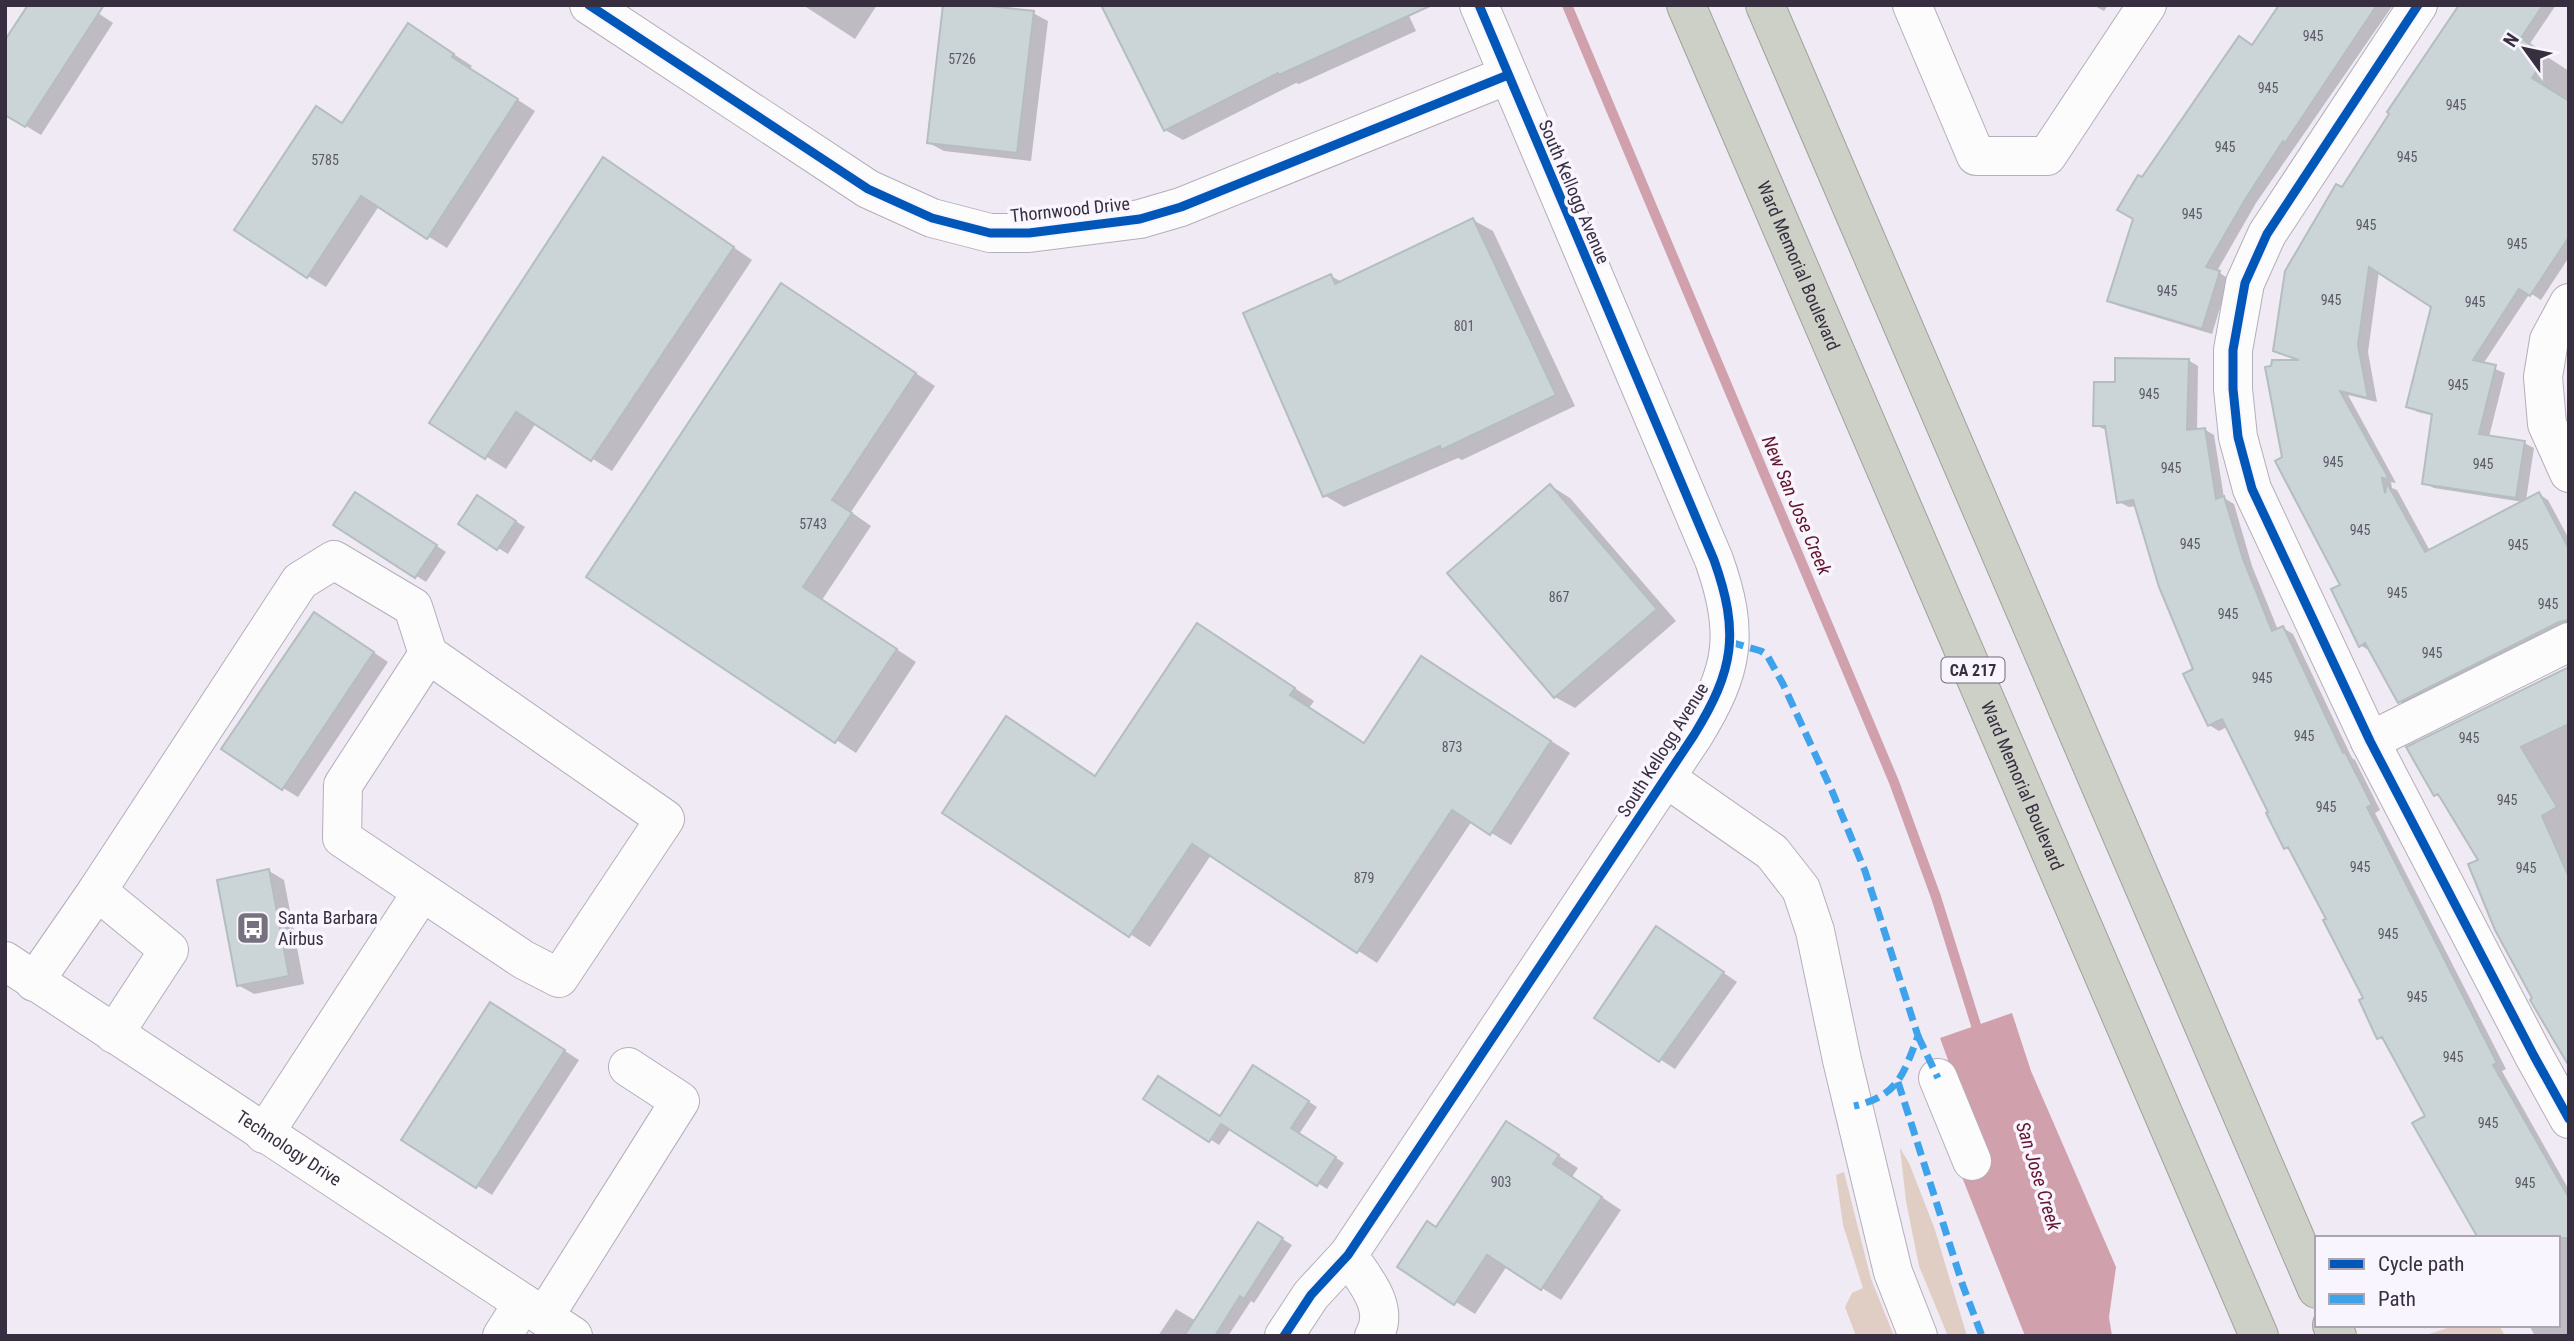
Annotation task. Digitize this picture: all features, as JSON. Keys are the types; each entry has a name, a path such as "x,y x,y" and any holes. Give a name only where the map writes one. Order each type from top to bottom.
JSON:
{"highway":[{"name":"Ward Memorial Boulevard","path":"1686,5 2259,1336"},
{"path":"1765,5 2315,1285"}],"street":[{"name":"Thornwood Drive","path":"589,5 868,189 932,218 990,233 1029,233 1140,219 1181,207 1508,75"},
{"name":"South Kellogg Avenue","path":"1284,1336 1311,1295 1348,1255 1704,719 1722,684 1730,642 1730,625 1723,586 1479,5"},
{"path":"1912,5 1976,156 2047,156 2147,5"},
{"path":"2418,5 2267,233 2245,283 2233,350 2233,389 2238,437 2252,489 2370,741 2569,1119"},
{"path":"2569,303 2549,340 2543,377 2547,424 2569,472"},
{"path":"20,972 97,891 300,581 334,560 413,607 428,654 665,819 559,978 524,960 342,838 343,785 428,654"},
{"path":"2370,741 2569,642"},
{"path":"1666,778 1772,852 1801,889 1815,930 1842,1060 1893,1272 1918,1336"},
{"path":"97,891 169,950 114,1034"},
{"path":"264,1134 422,892"},
{"name":"Technology Drive","path":"20,972 547,1319"},
{"path":"502,1336 547,1319 680,1101 628,1067"},
{"path":"1938,1078 1972,1161"},
{"path":"1348,1255 1377,1304 1380,1323 1374,1336"}],"shaded area":[{"path":"1900,1148 1909,1163 1934,1227 1967,1336 1948,1336 1919,1266 1906,1201"},
{"path":"1844,1172 1871,1279 1894,1336 1856,1336 1845,1307 1852,1293 1863,1288 1843,1225 1836,1175"},
{"path":"2451,1327 2500,1327 2505,1336 2423,1336"}],"water":[{"name":"San Jose Creek","path":"2012,1013 2031,1071 2116,1267 2109,1317 2112,1336 2025,1336 1960,1172 1960,1093 1940,1038"}],"building":[{"path":"28,5 104,5 25,127 5,115 5,40"},
{"path":"943,5 982,5 1034,11 1017,153 927,143"},
{"path":"1101,5 1432,5 1279,75 1278,73 1164,131"},
{"path":"2279,5 2377,5 2285,143 2283,141 2206,267 2220,271 2202,329 2107,301 2133,219 2117,210 2138,175 2142,177 2239,36 2252,45"},
{"path":"2459,5 2543,5 2521,38 2547,56 2532,78 2569,101 2569,237 2530,296 2519,289 2473,360 2496,365 2479,434 2525,441 2516,498 2422,484 2432,414 2406,407 2431,307 2369,267 2358,345 2368,398 2340,391 2389,479 2382,478 2385,493 2387,483 2425,552 2539,492 2569,549 2569,620 2559,622 2398,703 2365,643 2359,647 2331,589 2340,585 2275,461 2282,457 2265,367 2271,366 2272,360 2299,360 2273,351 2285,271 2336,184 2342,187 2389,114 2387,112"},
{"path":"408,23 454,54 452,57 518,99 427,239 361,196 307,278 234,230 316,106 342,123"},
{"path":"603,157 734,247 591,461 516,412 485,459 429,423"},
{"path":"1473,218 1556,395 1441,450 1440,446 1323,497 1243,313 1331,274 1335,284"},
{"path":"781,283 916,373 832,500 852,513 803,587 897,649 835,743 586,577"},
{"path":"2115,358 2189,359 2187,430 2205,428 2216,499 2224,496 2243,559 2272,631 2283,626 2343,753 2345,752 2372,805 2367,807 2497,1063 2493,1065 2569,1198 2569,1238 2477,1236 2412,1123 2425,1116 2382,1037 2377,1039 2359,1000 2363,998 2323,920 2326,919 2288,847 2284,849 2222,719 2208,726 2183,674 2193,669 2159,587 2133,500 2117,503 2105,426 2093,426 2094,382 2115,382"},
{"path":"1550,484 1657,609 1554,698 1447,573"},
{"path":"355,492 437,545 415,578 333,525"},
{"path":"477,495 516,521 497,550 458,524"},
{"path":"314,612 374,652 282,790 221,749"},
{"path":"1197,623 1295,688 1290,695 1364,743 1421,656 1551,741 1490,835 1452,810 1357,953 1192,844 1129,937 942,813 1006,716 1095,776"},
{"path":"2569,667 2569,724 2521,747 2557,807 2542,816 2569,877 2569,1066 2530,1000 2532,998 2495,930 2468,864 2478,860 2438,794 2434,796 2406,747"},
{"name":"Santa Barbara Airbus","path":"269,869 289,976 237,986 217,880"},
{"path":"1656,926 1724,972 1659,1062 1594,1018"},
{"path":"490,1002 565,1050 476,1188 401,1140"},
{"path":"1253,1065 1309,1101 1291,1128 1336,1157 1317,1186 1221,1124 1209,1142 1143,1099 1158,1076 1220,1116"},
{"path":"1506,1121 1559,1155 1553,1164 1602,1197 1541,1290 1487,1255 1454,1305 1397,1267 1427,1221 1436,1227"},
{"path":"1258,1222 1283,1238 1244,1299 1240,1296 1215,1336 1184,1336"}],"waterway":[{"name":"New San Jose Creek","path":"1567,5 1894,782 1936,897 1980,1038"}],"marked path":[{"path":"1730,642 1767,655 1783,684 1865,871 1918,1036 1903,1073 1890,1090 1869,1102 1854,1106"},
{"path":"1918,1036 1938,1078"},
{"path":"1898,1082 1963,1286 1982,1336"}],"cycle path":[{"path":"589,5 868,189 932,218 990,233 1029,233 1140,219 1181,207 1508,75"},
{"path":"1284,1336 1311,1295 1348,1255 1694,735 1718,690 1729,650 1727,609 1714,560 1479,5"},
{"path":"2418,5 2267,234 2245,283 2233,350 2233,389 2238,437 2252,489 2370,741 2569,1119"}],"place":[{"name":"Santa Barbara Airbus","path":"253,928"}]}
